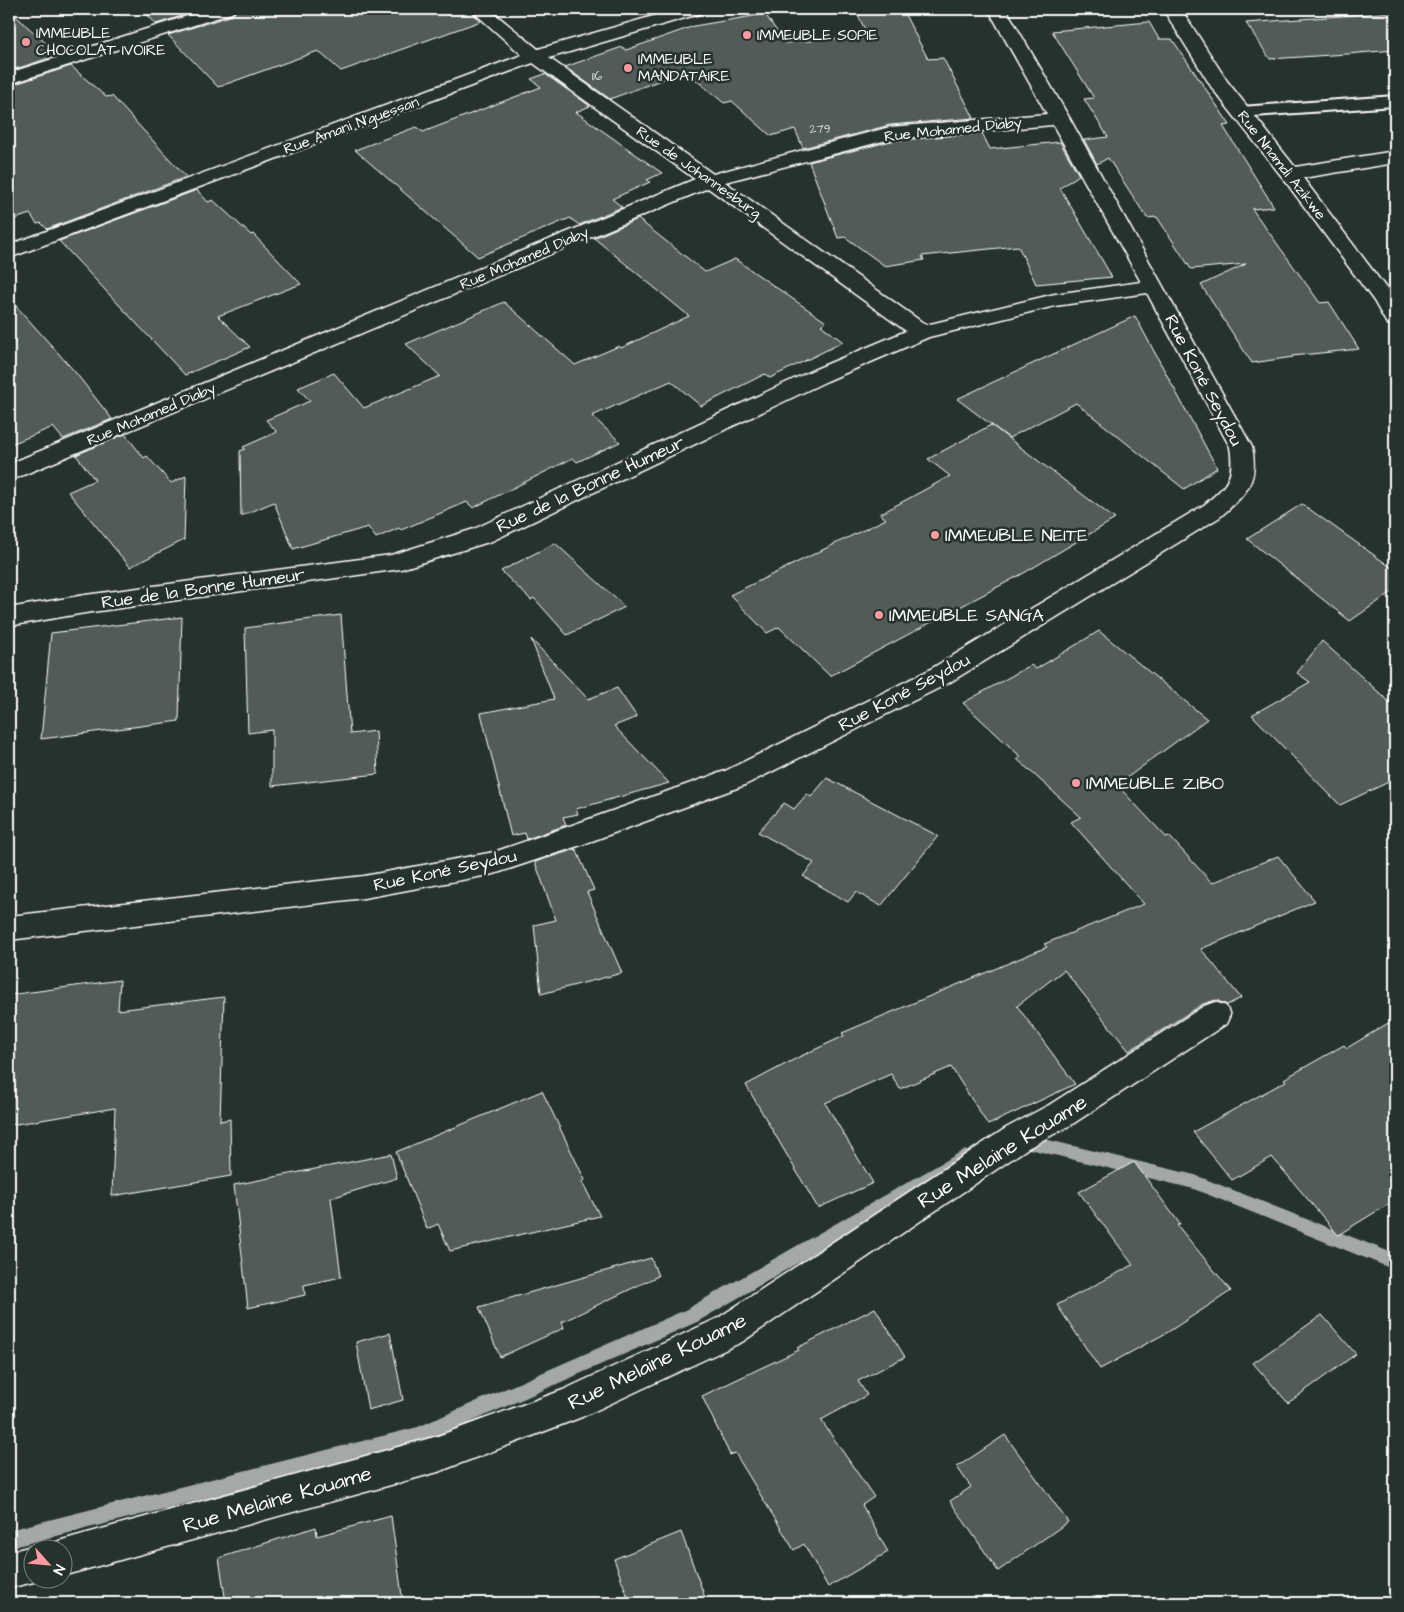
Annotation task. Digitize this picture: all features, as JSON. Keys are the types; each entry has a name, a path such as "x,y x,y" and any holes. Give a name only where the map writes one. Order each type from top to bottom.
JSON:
{"street":[{"path":"9,79 226,9"},
{"name":"Rue de Johannesburg","path":"479,9 535,56 922,332"},
{"name":"Rue Amani N'guessan","path":"9,252 535,56 696,9"},
{"name":"Rue Koné Seydou","path":"9,928 364,887 494,863 736,778 938,677 1212,512 1236,490 1244,464 1241,447 1154,286 998,9"},
{"name":"Rue Nnamdi Azikwe","path":"1172,9 1219,84 1290,174 1384,300 1395,319"},
{"name":"Rue Mohamed Diaby","path":"9,473 711,180 890,133 1061,119"},
{"path":"1290,174 1395,157"},
{"name":"Rue de la Bonne Humeur","path":"9,617 85,604 392,563 483,536 810,380 922,332 1055,300 1154,286"},
{"name":"Rue Melaine Kouame","path":"72,1555 438,1454 570,1405 730,1330 1017,1138 1060,1115 1215,1015"},
{"path":"9,1570 22,1567"}],"lane":[{"path":"1241,112 1395,101"}],"building":[{"path":"142,9 204,9 156,24"},
{"path":"237,9 468,9 481,21 341,71 318,51 218,87 168,35 233,15"},
{"path":"855,9 902,9 928,59 943,58 974,118 890,125 803,148 795,129 771,136 732,101 724,103 685,71 610,99 565,67 622,47 626,50 694,26 765,14 785,43 868,36"},
{"name":"IMMEUBLE CHOCOLAT IVOIRE","path":"9,10 59,55 9,71"},
{"path":"1395,12 1395,50 1346,54 1270,59 1246,23"},
{"path":"1149,22 1159,39 1172,39 1230,125 1223,126 1274,207 1252,209 1320,303 1329,302 1359,349 1292,356 1252,363 1201,285 1246,264 1191,269 1157,217 1147,218 1108,158 1097,164 1084,140 1108,137 1084,99 1094,98 1052,31"},
{"path":"71,66 106,97 112,96 186,177 47,229 41,223 37,224 30,214 9,221 9,86"},
{"path":"545,74 590,106 576,112 662,173 647,180 650,182 612,199 622,207 579,225 570,218 478,257 355,150 416,127 423,132 541,87 531,79"},
{"path":"982,133 990,149 1060,142 1079,175 1060,188 1112,277 1036,284 1018,246 922,256 924,260 885,266 845,237 838,238 809,162 891,141"},
{"path":"197,190 208,202 213,200 251,235 253,234 301,284 218,316 250,347 185,375 59,241"},
{"path":"638,219 705,272 735,259 826,322 821,325 843,342 770,378 765,374 701,406 671,381 592,416 620,442 577,462 573,458 473,508 467,502 401,530 399,528 376,538 368,527 293,549 274,502 241,516 240,451 245,449 243,447 277,432 266,420 310,401 298,388 334,373 364,408 440,376 406,344 504,302 575,365 619,346 621,348 689,316 594,238"},
{"path":"9,298 75,372 112,419 63,439 53,427 9,445"},
{"path":"1135,316 1217,468 1184,489 1076,403 1009,438 957,399"},
{"path":"991,425 1115,519 1024,573 830,676 779,627 767,633 730,595 886,519 880,514 950,476 928,459"},
{"path":"125,434 144,458 147,456 171,483 186,476 184,540 130,567 68,492 95,480 76,455"},
{"path":"1302,504 1395,570 1395,590 1350,621 1247,539"},
{"path":"555,543 625,607 567,635 534,598 531,600 501,571"},
{"path":"341,615 350,734 376,731 378,774 272,786 272,730 248,733 245,628"},
{"path":"182,617 179,721 41,739 51,633"},
{"path":"1099,631 1207,719 1117,785 1166,837 1169,836 1212,883 1278,856 1315,901 1201,949 1241,998 1227,1005 1216,1000 1203,1004 1129,1051 1064,970 1017,1006 1075,1084 988,1125 951,1067 900,1089 891,1074 825,1103 873,1183 818,1208 746,1085 844,1036 842,1033 1047,947 1044,944 1144,904 1071,822 1081,817 1017,759 1021,757 963,703 1031,665 1036,669"},
{"path":"531,639 588,699 617,688 637,717 614,726 669,783 576,809 578,814 563,817 566,825 527,839 525,833 511,836 481,713 554,699"},
{"path":"1322,641 1395,707 1395,779 1340,805 1252,715 1310,682 1297,673"},
{"path":"827,778 938,836 881,906 856,892 848,902 803,876 814,863 758,832 784,803 794,809 807,794 811,797"},
{"path":"576,849 594,890 587,892 622,973 541,994 534,925 556,920 535,862"},
{"path":"120,980 118,1010 224,997 220,1121 230,1119 231,1176 112,1196 115,1108 10,1125 15,1056 9,1057 9,995"},
{"path":"1395,1019 1395,1200 1338,1235 1272,1157 1232,1180 1193,1132 1286,1081 1284,1079 1344,1045 1347,1048"},
{"path":"542,1091 585,1180 582,1182 600,1216 450,1251 438,1224 427,1229 396,1152"},
{"path":"391,1154 397,1178 331,1198 341,1277 304,1285 305,1295 248,1308 234,1185"},
{"path":"1134,1162 1180,1224 1177,1225 1231,1291 1168,1332 1100,1369 1057,1305 1133,1265 1079,1192"},
{"path":"651,1258 658,1276 562,1322 564,1328 500,1357 479,1307"},
{"path":"875,1308 905,1357 858,1381 867,1395 821,1420 874,1497 862,1505 888,1552 828,1587 804,1544 794,1550 735,1453 730,1455 702,1396 799,1350 797,1348"},
{"path":"1322,1315 1356,1354 1288,1403 1253,1363"},
{"path":"390,1333 403,1400 368,1410 356,1342"},
{"path":"1005,1435 1068,1522 998,1571 950,1501 971,1487 957,1467"},
{"path":"391,1516 403,1603 226,1603 219,1558 316,1527 317,1536"},
{"path":"681,1532 707,1603 630,1603 614,1559"}],"waterway":[{"path":"1019,1140 1195,1182 1395,1262"},
{"path":"9,1539 419,1436 691,1316 964,1157"}],"place":[{"name":"IMMEUBLE SOPIE","path":"747,35"},
{"name":"IMMEUBLE CHOCOLAT IVOIRE","path":"26,42"},
{"name":"IMMEUBLE MANDATAIRE","path":"628,68"},
{"name":"IMMEUBLE NEITE","path":"935,535"},
{"name":"IMMEUBLE SANGA","path":"879,615"},
{"name":"IMMEUBLE ZIBO","path":"1076,783"}]}
